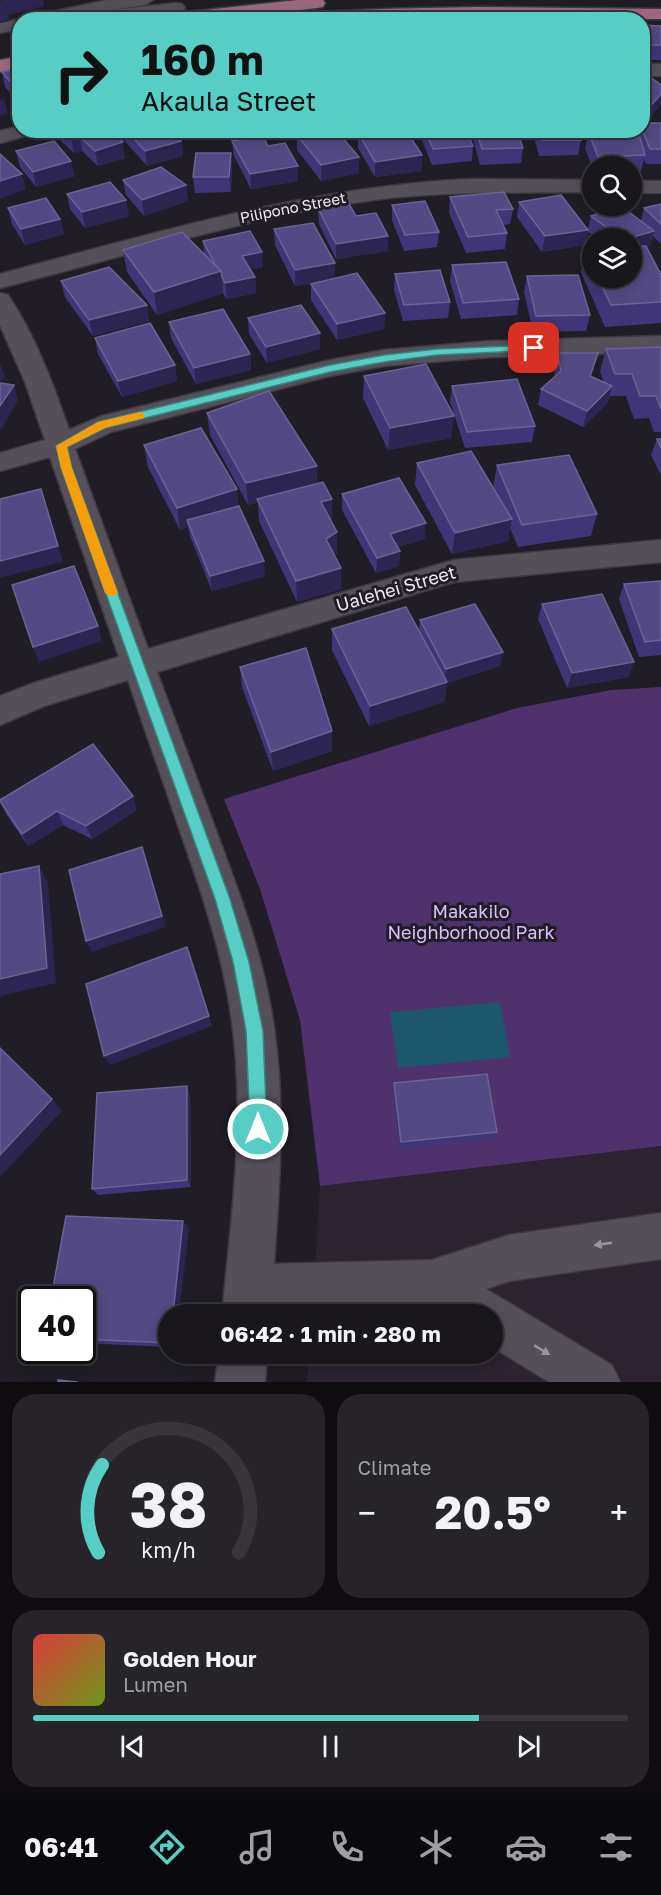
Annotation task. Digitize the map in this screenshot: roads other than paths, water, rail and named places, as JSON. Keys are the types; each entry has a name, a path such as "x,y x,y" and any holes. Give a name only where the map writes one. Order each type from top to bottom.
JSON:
{"main road":[{"path":"176,8 259,7 352,0"},
{"path":"426,12 538,12"}],"street":[{"path":"87,11 145,0"},
{"path":"87,11 176,8"},
{"name":"Pilipono Street","path":"0,281 231,220 354,196 479,185 582,186"},
{"path":"642,187 661,187"},
{"path":"0,300 21,342 61,446 223,899 241,962 254,1031 259,1108 256,1193 247,1301 432,1284 509,1258 661,1236"},
{"path":"0,462 61,446 102,425 330,368 384,358 470,350 661,344"},
{"name":"Ualehei Street","path":"0,711 34,696 454,571 661,551"},
{"path":"432,1284 466,1304"},
{"path":"503,1327 595,1382"},
{"path":"240,1382 242,1364"}],"water":[{"path":"500,1002 510,1057 398,1068 390,1012"}],"park label":[{"name":"Makakilo Neighborhood Park","path":"471,922"}]}
